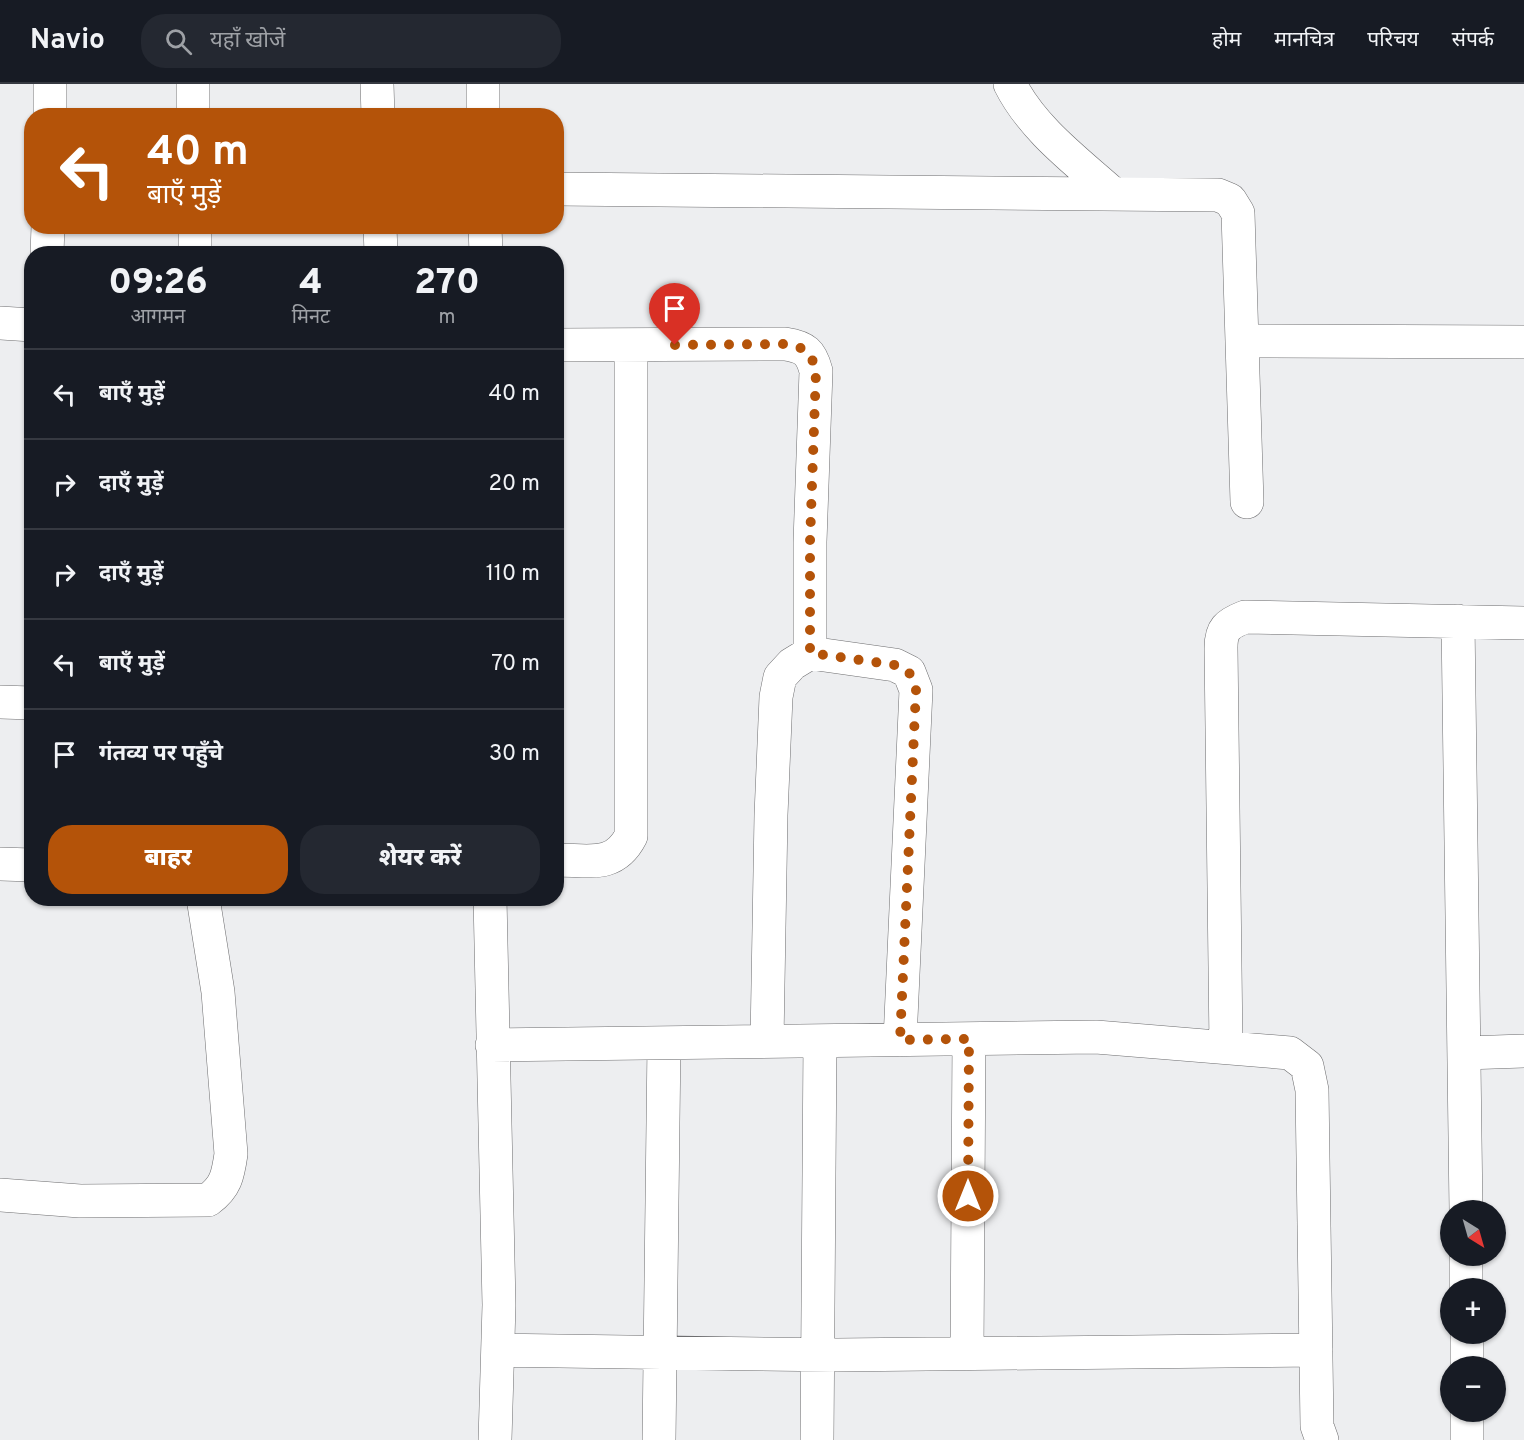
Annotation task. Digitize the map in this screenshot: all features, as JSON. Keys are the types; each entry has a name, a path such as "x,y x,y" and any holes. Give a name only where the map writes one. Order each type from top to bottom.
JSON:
{"street":[{"path":"50,84 50,108"},
{"path":"193,84 193,108"},
{"path":"377,84 378,108"},
{"path":"483,84 483,108"},
{"path":"1010,84 1019,102 1058,144 1111,192"},
{"path":"564,189 1111,192 1218,195 1230,201 1238,213 1247,502"},
{"path":"0,323 24,324"},
{"path":"1242,341 1524,342"},
{"path":"564,345 785,344 802,346 812,356 816,371 810,553 810,653"},
{"path":"564,860 611,860 624,850 631,836 631,345"},
{"path":"1226,1046 1221,634 1228,624 1245,617 1524,623"},
{"path":"1458,621 1466,1200"},
{"path":"767,1041 771,815 776,697 780,676 792,664 810,653 895,665 909,672 916,690 900,1040"},
{"path":"0,702 24,703"},
{"path":"0,864 24,865"},
{"path":"0,1195 80,1201 208,1200 218,1193 228,1180 231,1154 218,992 203,906"},
{"path":"490,906 498,1350 495,1440"},
{"path":"492,1045 1096,1037 1290,1053 1307,1066 1312,1090 1317,1426 1322,1440"},
{"path":"967,1354 969,1039"},
{"path":"817,1440 820,1041"},
{"path":"659,1440 664,1043"},
{"path":"1465,1053 1524,1051"},
{"path":"498,1350 816,1355 1316,1350"},
{"path":"1467,1422 1467,1440"}],"route":[{"path":"675,345 785,344 802,346 812,356 816,371 808,624 810,653 895,665 909,672 916,690 900,1040 969,1039 968,1196"}]}
